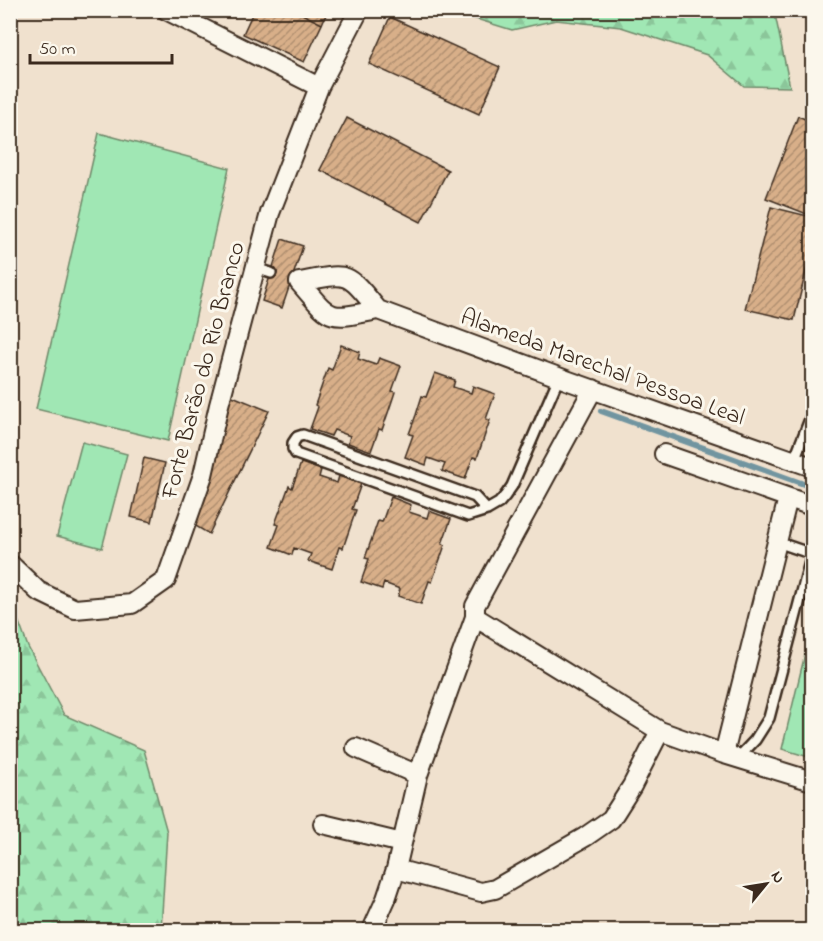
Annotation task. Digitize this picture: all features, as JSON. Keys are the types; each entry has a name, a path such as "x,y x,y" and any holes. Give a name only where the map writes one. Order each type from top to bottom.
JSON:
{"street":[{"path":"166,10 319,87"},
{"name":"Forte Barão do Rio Branco","path":"10,564 38,591 75,609 132,604 166,580 203,475 263,271 270,213 319,87 359,10"},
{"name":"Alameda Marechal Pessoa Leal","path":"378,310 342,317 329,315 295,281 333,276 346,277 358,286 378,310 813,467"},
{"path":"372,930 396,869 418,775 475,617 476,606 593,389"},
{"path":"664,454 813,506"},
{"path":"731,756 788,498"},
{"path":"475,617 660,731 813,781"},
{"path":"396,869 481,892 495,889 585,837 611,819 626,796 660,731"},
{"path":"356,748 418,775"},
{"path":"323,824 402,843"}],"lane":[{"path":"487,510 475,497 303,435 297,437 293,443 296,454 468,516 487,510 499,503 512,486 559,377"},
{"path":"794,460 813,414"},
{"path":"731,756 755,740 769,718 812,554 777,542"}],"green space":[{"path":"450,11 770,11 776,19 790,87 744,86 707,55 621,27 556,20 512,30"},
{"path":"99,133 229,168 168,441 36,409"},
{"path":"82,442 127,454 102,548 57,536"},
{"path":"10,598 28,647 64,715 144,750 167,832 161,930 11,930"},
{"path":"812,625 812,758 782,749"}],"building":[{"path":"254,10 294,10 322,24 304,62 243,34"},
{"path":"294,10 328,10 322,24"},
{"path":"390,17 500,67 479,114 369,64"},
{"path":"798,116 812,122 812,216 766,198"},
{"path":"347,118 448,170 421,222 320,170"},
{"path":"771,207 812,217 812,247 794,320 745,309"},
{"path":"282,239 303,246 282,308 262,301"},
{"path":"341,345 360,352 358,359 376,365 379,358 401,366 382,430 379,429 371,451 348,443 350,436 334,430 331,436 310,429 318,407 315,405 328,368 332,370"},
{"path":"435,373 455,380 453,387 471,393 473,386 495,394 486,419 490,420 477,458 473,457 465,479 442,471 445,464 428,458 426,465 405,457 413,435 409,434 422,396 426,397"},
{"path":"230,395 269,411 209,534 189,522"},
{"path":"144,458 165,463 152,522 131,517"},
{"path":"301,463 321,470 319,477 337,483 339,476 361,484 352,509 356,510 343,548 339,547 332,569 308,561 311,554 294,548 292,555 271,547 279,525 275,524 289,486 292,488"},
{"path":"391,497 411,505 409,512 427,518 429,511 451,519 432,582 429,581 421,604 398,596 400,589 384,583 382,589 361,582 369,559 365,558 378,521 382,522"}],"waterway":[{"path":"601,411 812,487"}]}
